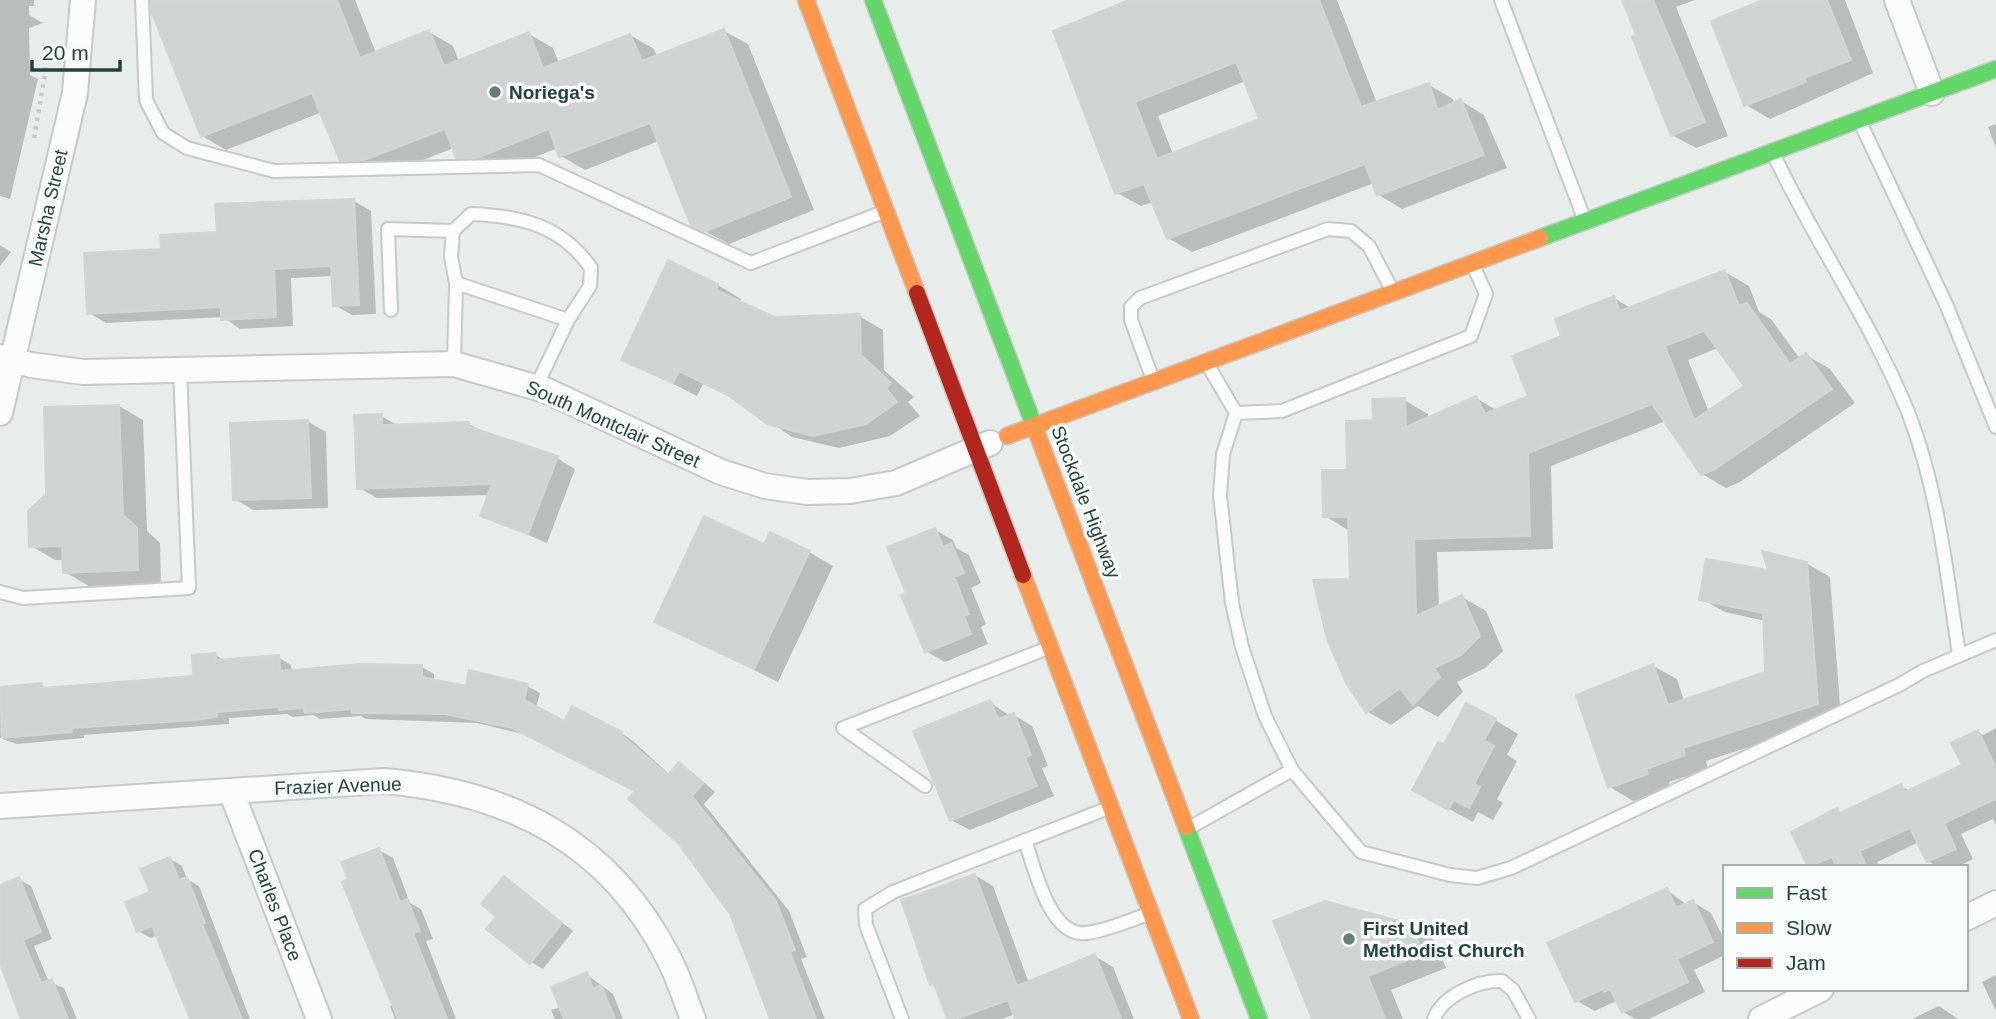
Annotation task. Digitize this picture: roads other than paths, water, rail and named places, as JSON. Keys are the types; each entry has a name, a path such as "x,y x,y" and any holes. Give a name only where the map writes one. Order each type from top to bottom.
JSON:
{"main road":[{"path":"806,0 1191,1019"},
{"name":"Stockdale Highway","path":"879,2 1034,425 1259,1019"},
{"path":"1007,436 1996,69"}],"street":[{"name":"Marsha Street","path":"0,413 7,359 75,93 83,0"},
{"path":"1896,0 1932,93"},
{"name":"South Montclair Street","path":"7,359 83,372 454,364 536,387 720,472 765,486 807,492 849,491 896,483 1007,436"},
{"name":"Frazier Avenue","path":"0,806 397,782 435,785 483,798 530,817 573,844 607,874 644,916 670,960 693,1019"},
{"name":"Charles Place","path":"231,791 319,1019"},
{"path":"1968,917 1996,903"},
{"path":"1761,1019 1810,1003"}],"lane":[{"path":"142,0 146,100 163,133 187,148 274,171 539,165 751,262 887,211"},
{"path":"1501,0 1585,222"},
{"path":"1859,120 1946,304 1996,426"},
{"path":"1772,152 1843,281 1908,413 1928,481 1944,552 1959,655"},
{"path":"391,310 388,229 453,230 471,214 505,215 537,224 575,246 591,268 590,286 568,320 536,387"},
{"path":"1153,381 1131,320 1131,307 1140,298 1150,294 1328,229 1351,231 1368,246 1393,292"},
{"path":"453,230 451,257 456,283 454,364"},
{"path":"1236,413 1282,411 1471,336 1486,294 1472,263"},
{"path":"456,283 568,320"},
{"path":"1206,362 1236,413 1223,454 1220,495 1232,603 1242,647 1265,716 1293,770 1361,852 1426,870 1477,878 1569,843 1959,655 1996,640"},
{"path":"0,592 23,598 190,588 180,370"},
{"path":"925,786 844,728 1052,647"},
{"path":"1187,829 1293,770"},
{"path":"902,1019 866,925 865,909 874,901 1111,806"},
{"path":"1025,840 1046,900 1060,923 1071,932 1085,933 1151,913"},
{"path":"1434,1019 1458,993 1490,981 1502,981 1513,990 1529,1019"}],"place":[{"name":"Noriega's","path":"495,92"},
{"name":"First United Methodist Church","path":"1349,939"}]}
